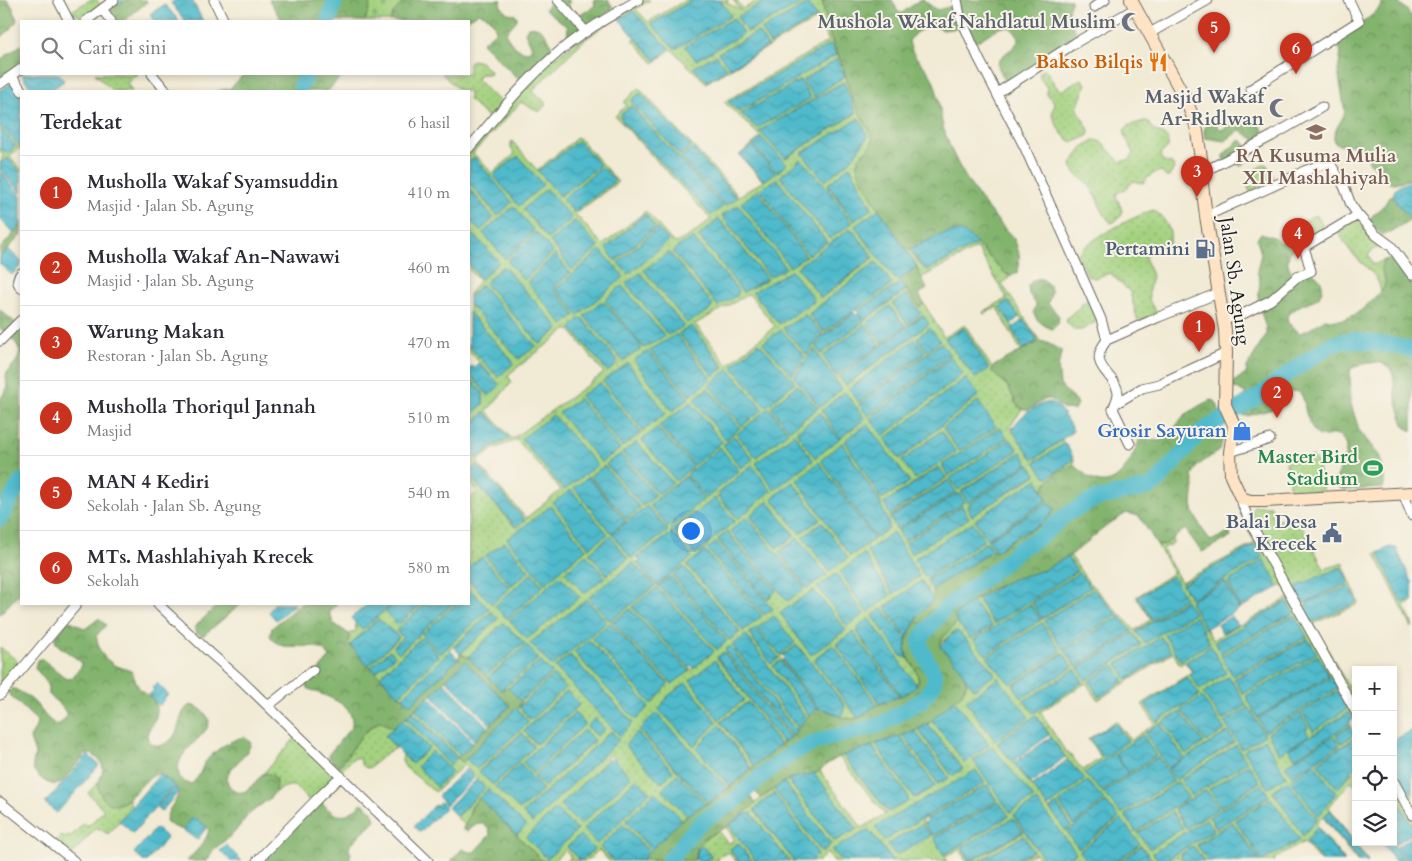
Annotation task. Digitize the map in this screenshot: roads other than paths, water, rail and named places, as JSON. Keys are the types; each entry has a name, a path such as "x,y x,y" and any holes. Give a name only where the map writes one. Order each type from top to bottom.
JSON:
{"street":[{"path":"58,0 68,20"},
{"path":"87,20 114,0"},
{"path":"214,0 224,20"},
{"path":"558,0 586,32"},
{"path":"470,147 515,94 562,50 586,32 638,0"},
{"path":"957,0 960,16 1025,148 1091,294 1107,340"},
{"path":"1094,7 1105,0"},
{"path":"1150,33 1208,0"},
{"path":"1251,89 1359,21 1349,0"},
{"path":"997,93 1134,4"},
{"name":"Jalan Sb. Agung","path":"1134,4 1186,100 1195,123 1203,172 1202,184 1206,216 1223,320 1226,353 1225,405 1234,425 1230,452"},
{"path":"102,9 110,20"},
{"path":"0,84 20,70"},
{"path":"153,75 165,90"},
{"path":"12,76 21,90"},
{"path":"1203,172 1322,107"},
{"path":"1206,216 1327,162 1331,164 1344,186 1351,205 1358,215 1377,237 1391,246 1412,275"},
{"path":"1223,320 1243,314 1271,300 1296,277 1311,271 1304,247 1358,215"},
{"path":"20,275 17,282 20,286"},
{"path":"1130,444 1113,409 1118,392 1113,381 1104,372 1100,364 1101,351 1107,340 1218,293"},
{"path":"0,341 20,321"},
{"path":"1114,404 1142,388 1158,384 1226,353"},
{"path":"1270,439 1230,452 1233,483 1246,513 1355,711"},
{"path":"1241,498 1250,501 1264,501 1407,493 1412,516"},
{"path":"0,695 76,605"},
{"path":"159,605 268,706 428,861"},
{"path":"268,706 314,670"},
{"path":"257,861 341,776"},
{"path":"1397,787 1412,814"},
{"path":"0,802 74,861"}],"water":[{"path":"175,0 192,0 202,20 184,20 171,3"},
{"path":"693,0 720,0 731,16 675,49 651,24"},
{"path":"767,0 806,1 747,32 737,17"},
{"path":"808,4 817,17 770,44 761,30"},
{"path":"164,5 178,20 154,20 151,17 151,13"},
{"path":"633,11 669,48 656,61 619,19"},
{"path":"734,18 743,34 696,60 685,46"},
{"path":"758,32 768,46 730,68 718,53"},
{"path":"831,44 836,55 739,112 728,102"},
{"path":"716,55 727,69 707,81 693,68"},
{"path":"837,59 845,76 814,97 803,80"},
{"path":"22,75 60,75 64,81 51,90 31,90"},
{"path":"800,80 811,98 757,128 741,114"},
{"path":"844,82 856,113 785,158 759,131"},
{"path":"12,83 20,95 20,146 0,126 0,90"},
{"path":"640,93 691,146 680,156 632,103 632,100"},
{"path":"631,106 723,207 711,215 623,122 620,116"},
{"path":"859,118 868,136 852,159 825,181 802,153"},
{"path":"0,129 16,145 8,154 0,148"},
{"path":"762,138 787,164 777,173 753,145"},
{"path":"578,141 600,165 560,196 538,171"},
{"path":"752,146 775,173 764,181 740,155"},
{"path":"692,148 737,198 725,206 681,158"},
{"path":"518,156 543,185 519,206 493,175"},
{"path":"474,157 512,202 498,216 470,184 470,162"},
{"path":"6,159 10,160 20,172 20,192 0,170 0,164"},
{"path":"801,159 828,189 852,223 830,239 780,177"},
{"path":"850,166 872,208 854,221 828,184"},
{"path":"602,167 615,181 574,212 562,199"},
{"path":"0,172 20,195 20,226 13,233 0,218"},
{"path":"777,179 827,242 808,255 760,189"},
{"path":"1412,181 1412,217 1410,217 1399,206 1394,192 1403,184"},
{"path":"546,189 572,218 548,239 523,209"},
{"path":"470,190 494,218 480,231 470,220"},
{"path":"758,190 806,256 790,267 741,203"},
{"path":"738,205 786,268 770,277 722,216"},
{"path":"514,206 534,231 505,259 483,233"},
{"path":"879,209 916,265 900,280 895,279 855,226"},
{"path":"645,214 655,227 616,261 606,248"},
{"path":"719,219 767,279 743,292 699,236"},
{"path":"575,221 599,247 572,270 550,241"},
{"path":"657,228 669,241 628,274 618,263"},
{"path":"850,229 853,230 873,257 821,298 797,267"},
{"path":"470,231 499,262 481,279 470,266"},
{"path":"956,231 970,237 977,244 928,270 924,268 910,249 937,236"},
{"path":"536,232 553,252 524,280 507,261"},
{"path":"693,238 738,290 738,295 718,306 673,252 676,248"},
{"path":"8,249 20,260 20,266 12,275 0,264 0,257"},
{"path":"600,250 624,277 578,315 556,289"},
{"path":"669,252 713,305 710,310 687,323 644,270"},
{"path":"555,254 570,273 553,288 575,315 563,325 527,282"},
{"path":"876,262 892,284 824,332 809,314"},
{"path":"503,266 558,327 540,344 485,283"},
{"path":"791,271 814,301 779,324 753,292"},
{"path":"640,273 684,326 668,335 626,283"},
{"path":"900,283 906,290 865,320 857,311"},
{"path":"482,285 536,346 519,359 470,305 470,296"},
{"path":"622,286 665,336 644,348 605,300"},
{"path":"906,294 921,313 907,324 893,304"},
{"path":"603,301 641,346 640,350 623,361 584,316"},
{"path":"1009,302 1019,317 1011,324 1000,307"},
{"path":"890,306 905,326 882,343 867,323"},
{"path":"470,313 514,363 498,377 470,347"},
{"path":"854,313 858,314 864,321 821,354 815,346 822,337"},
{"path":"806,315 822,333 807,355 783,328"},
{"path":"923,315 929,324 846,385 839,377"},
{"path":"581,317 618,361 608,372 571,328"},
{"path":"1024,321 1037,339 1036,342 1023,349 1012,328"},
{"path":"865,324 880,345 836,376 823,356"},
{"path":"692,326 724,368 713,376 679,333"},
{"path":"930,328 940,341 927,351 917,338"},
{"path":"964,328 989,369 975,378 945,339"},
{"path":"781,330 805,357 792,375 763,343"},
{"path":"677,334 711,379 690,396 650,350"},
{"path":"915,339 925,352 858,402 849,389"},
{"path":"759,343 795,382 766,407 732,366"},
{"path":"941,343 950,355 868,416 859,404"},
{"path":"814,349 842,389 820,407 794,377"},
{"path":"648,351 689,398 672,411 634,360"},
{"path":"951,357 963,374 883,436 870,418"},
{"path":"478,363 500,385 489,396 470,374 470,367 474,368"},
{"path":"628,363 666,413 643,431 603,381"},
{"path":"729,369 763,409 742,426 709,385"},
{"path":"470,378 483,393 483,404 470,417"},
{"path":"965,378 979,395 900,459 885,439"},
{"path":"600,383 641,433 622,447 580,396"},
{"path":"797,385 818,408 789,430 771,407"},
{"path":"708,388 740,428 725,440 694,399"},
{"path":"845,392 865,419 840,438 822,410"},
{"path":"579,399 620,449 601,462 559,413"},
{"path":"978,401 996,427 959,451 943,428"},
{"path":"691,402 722,442 694,465 659,426"},
{"path":"1050,402 1058,406 1073,430 1033,459 1013,431 1013,428 1019,419 1029,411"},
{"path":"769,408 788,432 756,457 737,434"},
{"path":"485,412 510,439 492,446 477,459 470,451 470,426"},
{"path":"820,413 839,439 815,458 796,432"},
{"path":"553,415 597,465 564,490 521,439"},
{"path":"867,424 910,482 881,499 845,441"},
{"path":"1000,427 1007,438 948,476 942,465"},
{"path":"657,428 693,466 676,481 642,440"},
{"path":"941,431 956,452 915,479 902,461"},
{"path":"794,434 813,460 774,490 756,463"},
{"path":"734,436 753,459 741,468 723,445"},
{"path":"1010,439 1018,450 958,490 950,478"},
{"path":"637,442 673,483 658,494 622,453"},
{"path":"842,443 879,500 889,525 888,529 875,538 821,460"},
{"path":"1064,444 1074,459 1049,477 1045,476 1035,462"},
{"path":"720,447 739,471 706,498 687,474"},
{"path":"1021,452 1028,463 968,503 961,492"},
{"path":"620,454 656,496 642,506 606,464"},
{"path":"819,462 874,539 850,556 797,480"},
{"path":"1029,464 1036,474 972,516 967,506"},
{"path":"477,465 525,520 516,527 470,476 470,470"},
{"path":"752,465 771,491 738,519 718,496 720,495 719,493"},
{"path":"604,466 640,508 627,519 590,476"},
{"path":"939,467 946,478 890,515 884,503"},
{"path":"686,476 704,499 668,527 650,505"},
{"path":"588,477 626,521 611,533 574,488"},
{"path":"1037,479 1047,500 987,539 975,520"},
{"path":"949,480 956,492 897,529 890,518"},
{"path":"793,482 820,519 800,534 772,498"},
{"path":"571,490 608,534 589,548 553,503"},
{"path":"958,493 965,502 904,541 898,530"},
{"path":"715,498 735,521 695,554 674,530"},
{"path":"768,501 795,536 777,549 750,516"},
{"path":"1048,502 1053,506 1054,510 1046,520 1012,539 996,552 988,540"},
{"path":"551,506 586,549 545,584 507,539"},
{"path":"647,506 668,531 631,558 612,534"},
{"path":"962,506 969,518 911,554 905,543"},
{"path":"747,517 805,588 787,601 730,531"},
{"path":"822,522 848,558 829,571 803,537"},
{"path":"973,522 984,540 926,578 914,559"},
{"path":"727,532 776,591 767,599 718,539"},
{"path":"893,532 919,576 893,594 867,551"},
{"path":"672,533 692,557 657,586 637,563 640,560 638,557"},
{"path":"610,536 628,559 607,575 589,553"},
{"path":"798,538 827,575 807,588 779,552"},
{"path":"505,542 529,571 511,586 485,556"},
{"path":"717,542 773,609 764,615 707,549"},
{"path":"987,542 992,551 932,589 927,580"},
{"path":"1255,545 1263,558 1191,599 1182,584"},
{"path":"1390,547 1396,548 1412,582 1412,599 1403,603 1379,554"},
{"path":"705,551 762,616 743,631 687,565"},
{"path":"864,554 890,595 867,613 840,572"},
{"path":"586,555 605,577 585,593 565,572"},
{"path":"482,557 510,588 492,604 470,582 470,566"},
{"path":"1067,557 1077,571 994,624 977,599 1010,580 1044,570"},
{"path":"1264,560 1279,587 1240,608 1228,582"},
{"path":"633,563 655,586 610,621 589,597"},
{"path":"684,567 740,632 729,640 673,576"},
{"path":"1341,567 1348,583 1307,602 1301,601 1296,591 1298,586"},
{"path":"532,573 543,586 507,619 495,606"},
{"path":"1079,573 1091,587 1042,619 1032,602"},
{"path":"836,574 864,614 847,626 818,587"},
{"path":"560,576 580,597 527,639 509,620"},
{"path":"1173,576 1185,598 1152,619 1138,597"},
{"path":"671,577 727,641 717,650 659,586"},
{"path":"921,581 933,600 918,616 907,637 885,607"},
{"path":"1225,582 1239,609 1205,629 1190,601"},
{"path":"1349,586 1357,600 1356,603 1315,621 1311,620 1304,608 1307,603"},
{"path":"657,588 714,651 694,668 691,665 689,667 632,607"},
{"path":"1093,589 1117,614 1063,649 1044,621"},
{"path":"814,590 846,630 811,655 780,613"},
{"path":"470,591 489,609 440,654 422,634 455,605 470,605"},
{"path":"587,599 607,622 552,666 530,643"},
{"path":"1186,600 1194,613 1145,643 1136,632"},
{"path":"972,601 992,626 971,639 955,617 960,610"},
{"path":"1287,601 1294,613 1221,653 1215,642"},
{"path":"1030,604 1041,620 986,655 974,640"},
{"path":"273,605 294,605 276,620 269,612"},
{"path":"367,605 391,605 362,630 351,618"},
{"path":"394,605 420,605 398,625 385,612"},
{"path":"424,605 451,605 399,653 393,647 403,637 396,631"},
{"path":"882,608 907,640 905,651 908,658 901,656 873,616"},
{"path":"630,609 690,671 672,684 612,622"},
{"path":"491,612 498,619 460,654 454,647"},
{"path":"1295,615 1307,637 1233,676 1221,656"},
{"path":"774,616 795,643 780,655 757,628"},
{"path":"1119,616 1132,631 1076,666 1065,650"},
{"path":"1195,616 1210,643 1181,661 1164,635"},
{"path":"1232,616 1237,625 1222,633 1217,625"},
{"path":"378,619 399,637 368,666 350,645"},
{"path":"869,619 917,685 901,696 857,632 860,625"},
{"path":"503,623 525,643 486,675 468,657"},
{"path":"610,623 668,684 652,704 591,638"},
{"path":"1042,623 1061,651 1010,684 987,657"},
{"path":"755,628 779,658 771,664 749,633"},
{"path":"955,631 959,632 994,672 994,675 975,689 966,680 960,667 940,646"},
{"path":"853,632 899,696 880,704 836,644"},
{"path":"1133,633 1141,645 1086,680 1078,668"},
{"path":"746,635 806,718 798,728 732,645"},
{"path":"422,637 439,656 399,696 380,676"},
{"path":"1161,637 1171,652 1127,679 1117,664"},
{"path":"1308,639 1317,653 1243,694 1234,679"},
{"path":"589,640 649,706 636,720 574,652"},
{"path":"527,645 538,659 501,690 488,677"},
{"path":"797,645 845,705 841,717 827,710 819,709 783,660 785,658 783,655"},
{"path":"833,645 877,705 861,717 858,718 814,660"},
{"path":"730,646 796,731 792,737 725,650"},
{"path":"1211,646 1226,673 1200,689 1190,675 1193,672 1186,662"},
{"path":"390,650 395,656 376,672 371,667"},
{"path":"450,650 458,659 410,705 403,697"},
{"path":"724,652 790,738 783,743 717,657"},
{"path":"1063,653 1073,667 1022,698 1013,685"},
{"path":"570,655 633,723 620,736 555,667"},
{"path":"1318,655 1329,676 1257,717 1246,696"},
{"path":"715,660 744,700 719,720 690,680"},
{"path":"465,661 510,706 490,724 446,680"},
{"path":"540,661 552,673 521,701 508,688"},
{"path":"780,661 817,709 809,716 773,666"},
{"path":"1114,665 1124,681 1099,697 1089,681"},
{"path":"1075,669 1083,682 1034,713 1024,701"},
{"path":"553,675 565,688 531,720 519,707"},
{"path":"1229,676 1247,706 1222,720 1203,693"},
{"path":"1187,677 1200,695 1157,722 1145,704"},
{"path":"1331,677 1338,688 1265,732 1258,718"},
{"path":"998,678 1029,717 995,741 966,701"},
{"path":"444,682 488,727 474,740 431,695"},
{"path":"157,683 168,694 159,706 149,695"},
{"path":"686,683 717,722 694,746 659,710 668,696"},
{"path":"567,691 580,704 537,744 524,731"},
{"path":"1338,691 1347,709 1313,731 1302,712"},
{"path":"428,697 473,742 460,756 415,709"},
{"path":"1202,697 1225,730 1206,742 1181,710"},
{"path":"954,700 989,744 965,763 932,720"},
{"path":"748,702 780,745 754,766 721,722"},
{"path":"516,708 529,722 477,769 466,759"},
{"path":"1249,708 1265,735 1242,749 1224,722"},
{"path":"413,712 457,758 450,765 406,718"},
{"path":"1180,712 1204,743 1186,754 1163,722"},
{"path":"1349,712 1352,716 1350,723 1295,758 1289,749"},
{"path":"575,713 585,724 533,774 523,762"},
{"path":"656,713 728,789 708,803 639,730"},
{"path":"1300,713 1308,727 1306,730 1309,735 1279,754 1268,733"},
{"path":"1036,715 1049,735 1012,762 997,743"},
{"path":"595,718 605,729 597,736 587,726"},
{"path":"402,720 429,748 412,764 385,736"},
{"path":"1115,723 1128,741 1103,758 1090,739"},
{"path":"1160,723 1184,757 1168,768 1145,733"},
{"path":"928,724 963,769 952,776 918,729"},
{"path":"719,725 751,768 730,787 696,748"},
{"path":"1350,726 1352,730 1352,737 1341,743 1336,734"},
{"path":"584,730 594,740 544,787 534,776"},
{"path":"611,731 619,740 532,823 523,813"},
{"path":"915,731 949,778 938,784 903,735"},
{"path":"1412,731 1412,792 1408,793 1397,772 1397,739"},
{"path":"637,732 673,771 661,783 625,745"},
{"path":"1228,732 1234,742 1176,780 1168,769"},
{"path":"522,733 534,747 493,785 479,772"},
{"path":"1143,735 1156,756 1129,773 1115,753"},
{"path":"900,736 935,786 914,798 875,744"},
{"path":"1333,736 1340,745 1292,776 1285,766"},
{"path":"1051,737 1065,757 1030,784 1014,763"},
{"path":"1265,739 1286,776 1268,788 1244,751"},
{"path":"1352,740 1352,771 1338,789 1317,763"},
{"path":"1236,745 1247,762 1191,796 1181,780"},
{"path":"872,746 908,796 909,801 888,812 843,755"},
{"path":"992,746 1034,798 1010,812 973,760"},
{"path":"432,751 452,772 437,787 417,766"},
{"path":"1114,753 1128,774 1101,791 1084,773"},
{"path":"88,755 99,765 57,813 45,803"},
{"path":"1158,757 1174,781 1121,814 1103,792"},
{"path":"613,758 631,777 580,825 560,805 609,759 610,761"},
{"path":"1067,760 1085,779 1048,807 1032,786"},
{"path":"520,763 543,790 520,810 495,787"},
{"path":"1249,764 1260,782 1221,807 1209,789"},
{"path":"1314,764 1336,793 1318,816 1290,780"},
{"path":"466,769 474,778 446,805 438,796"},
{"path":"976,770 985,783 885,840 875,827"},
{"path":"814,773 857,829 835,841 788,780"},
{"path":"160,774 174,785 133,833 119,821"},
{"path":"677,774 706,804 687,815 662,790"},
{"path":"477,779 485,788 456,816 448,807"},
{"path":"636,779 650,792 597,844 583,829"},
{"path":"1087,781 1105,800 1074,825 1059,803"},
{"path":"1287,781 1317,819 1303,836 1273,791"},
{"path":"784,782 831,844 822,852 774,789"},
{"path":"1178,782 1188,798 1136,832 1125,815"},
{"path":"1262,784 1269,796 1217,828 1209,817"},
{"path":"987,785 997,801 932,836 924,823 927,821 926,819"},
{"path":"174,787 179,791 161,812 156,808"},
{"path":"488,789 526,826 517,835 479,798"},
{"path":"1206,790 1219,808 1186,828 1174,809"},
{"path":"655,792 682,819 651,850 626,821"},
{"path":"774,793 818,854 811,861 794,861 754,809"},
{"path":"1271,798 1300,840 1262,861 1235,820"},
{"path":"1037,801 1076,853 1063,861 1045,861 1014,815"},
{"path":"441,802 446,807 420,832 414,826 435,805"},
{"path":"999,802 1009,816 944,855 934,838"},
{"path":"1106,802 1119,818 1079,849 1067,832"},
{"path":"1397,802 1412,825 1412,834 1397,843"},
{"path":"1057,804 1071,826 1066,831 1050,809"},
{"path":"556,809 577,831 547,859 526,837"},
{"path":"1330,810 1352,840 1352,846 1356,846 1367,861 1359,861 1324,817"},
{"path":"1172,812 1183,828 1150,849 1138,833"},
{"path":"751,813 789,861 756,861 729,825 742,815"},
{"path":"193,817 207,827 197,840 183,830"},
{"path":"1013,818 1023,832 969,861 962,847"},
{"path":"1121,819 1140,844 1117,861 1087,861 1080,851"},
{"path":"1206,819 1214,830 1164,861 1159,861 1153,853"},
{"path":"1232,822 1260,861 1208,861 1197,845"},
{"path":"623,824 649,852 641,861 613,861 600,847"},
{"path":"922,824 930,836 896,855 888,844"},
{"path":"1317,827 1344,861 1323,861 1306,842"},
{"path":"156,828 167,838 147,861 143,861 134,853"},
{"path":"869,830 893,861 842,861 832,850"},
{"path":"580,835 594,849 581,861 567,847"},
{"path":"1024,836 1033,851 1015,861 981,860"},
{"path":"1412,837 1412,861 1406,861 1397,847"},
{"path":"738,843 752,861 738,861 730,849"},
{"path":"700,844 712,857 703,861 695,859"},
{"path":"226,845 242,861 230,861 220,851"},
{"path":"1141,846 1153,861 1121,861"},
{"path":"1193,846 1204,861 1184,861 1180,855"},
{"path":"1385,846 1395,846 1404,861 1395,861"}],"waterway":[{"path":"116,4 122,0"},
{"path":"328,20 335,0"},
{"path":"301,85 306,75"},
{"path":"669,861 696,827 705,819 732,803 765,773 794,752 818,741 880,725 922,700 934,684 935,675 921,648 920,639 946,607 998,568 1019,549 1043,535 1068,513 1095,499 1150,487 1156,483 1202,431 1259,396 1332,344 1352,340 1412,350"},
{"path":"0,519 20,483"}],"place":[{"name":"Mushola Wakaf Nahdlatul Muslim","path":"1131,22"},
{"name":"MAN 4 Kediri","path":"1214,53"},
{"name":"Bakso Bilqis","path":"1158,62"},
{"name":"MTs. Mashlahiyah Krecek","path":"1296,74"},
{"name":"Masjid Wakaf Ar-Ridlwan","path":"1279,108"},
{"name":"RA Kusuma Mulia XII Mashlahiyah","path":"1316,132"},
{"name":"Warung Makan","path":"1197,197"},
{"name":"Pertamini","path":"1205,249"},
{"name":"Musholla Thoriqul Jannah","path":"1298,259"},
{"name":"Musholla Wakaf Syamsuddin","path":"1199,352"},
{"name":"Musholla Wakaf An-Nawawi","path":"1277,418"},
{"name":"Grosir Sayuran","path":"1242,431"},
{"name":"Master Bird Stadium","path":"1373,468"},
{"name":"Balai Desa Krecek","path":"1332,533"}]}
